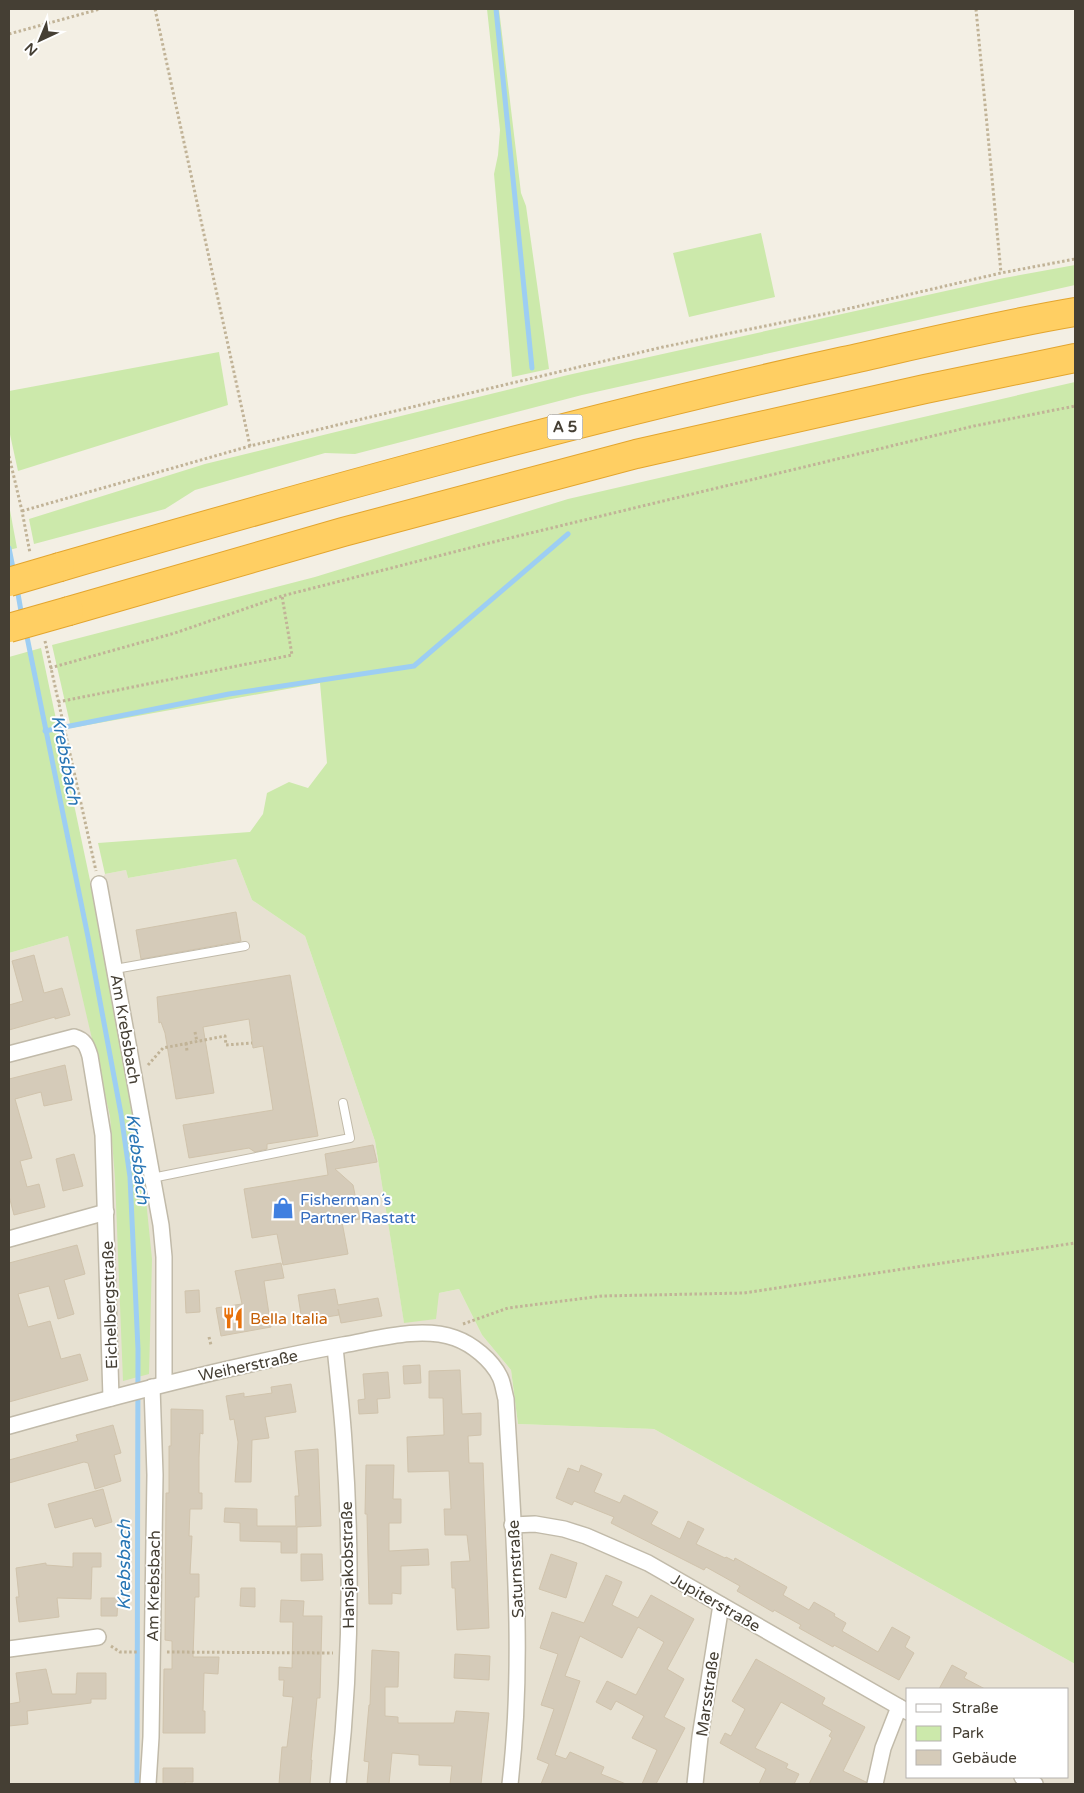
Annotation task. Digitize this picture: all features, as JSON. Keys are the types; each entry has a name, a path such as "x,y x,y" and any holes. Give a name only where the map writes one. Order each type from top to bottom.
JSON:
{"highway":[{"name":"A 5","path":"9,582 268,506 625,411 906,347 1075,312"},
{"path":"9,628 342,532 636,454 925,389 1075,358"}],"street":[{"name":"Am Krebsbach","path":"99,884 162,1225 164,1257 148,1388 155,1475 153,1652 148,1784"},
{"name":"Eichelbergstraße","path":"9,1054 74,1037 81,1039 87,1046 103,1135 111,1398"},
{"path":"9,1239 106,1212"},
{"name":"Weiherstraße","path":"9,1426 148,1388 335,1347 405,1334 439,1335 455,1338 470,1345 486,1358"},
{"name":"Hansjakobstraße","path":"335,1347 344,1441 349,1545 348,1653 338,1784"},
{"name":"Saturnstraße","path":"486,1358 499,1376 506,1399 518,1650 514,1754 510,1784"},
{"name":"Jupiterstraße","path":"512,1525 550,1526 586,1536 648,1563 903,1710"},
{"name":"Marsstraße","path":"695,1784 700,1737 721,1605"},
{"path":"9,1649 98,1637"},
{"path":"875,1784 883,1748 903,1710"},
{"path":"1024,1778 1035,1784"}],"lane":[{"path":"115,969 245,946"},
{"path":"152,1178 350,1138 343,1103"}],"path":[{"path":"9,34 100,9"},
{"path":"155,9 250,446"},
{"path":"976,9 1001,274"},
{"path":"9,456 22,511 250,446 663,347 1075,259"},
{"path":"99,884 50,668 175,633 282,596 485,544 974,426 1075,406"},
{"path":"58,702 292,655 282,596"},
{"path":"195,1032 197,1042"},
{"path":"133,1068 148,1066 163,1048 225,1036 226,1045 252,1043"},
{"path":"186,1044 187,1051"},
{"path":"455,1338 460,1326 508,1308 602,1296 744,1293 1075,1243"},
{"path":"209,1337 210,1344"},
{"path":"98,1637 120,1652 133,1652"},
{"path":"153,1652 348,1653"}],"shaded area":[{"path":"236,859 252,900 305,936 375,1141 404,1322 439,1293 459,1289 482,1335 511,1370 518,1424 654,1429 1075,1664 1075,1784 9,1784 9,953 68,936 105,874 126,870 128,878"}],"green space":[{"path":"487,9 499,9 521,193 526,206 549,369 512,377 494,174 500,130"},
{"path":"761,233 775,297 689,317 673,253"},
{"path":"1075,265 1075,285 582,395 355,454 325,453 195,490 165,509 34,544 29,519 205,464 568,375 1004,278"},
{"path":"219,352 228,405 18,471 9,430 9,391"},
{"path":"1075,382 1075,1664 654,1429 518,1424 511,1370 482,1335 459,1289 439,1293 436,1319 404,1323 375,1141 305,936 252,900 236,859 128,878 126,870 105,874 98,843 250,832 263,814 267,793 289,782 308,788 327,763 320,683 71,728 52,645 315,577 568,499"},
{"path":"9,505 17,548 9,550"},
{"path":"41,648 91,885 144,1180 152,1259 149,1374 123,1381 115,1178 110,1116 68,936 9,953 9,657"}],"building":[{"path":"236,912 241,941 141,959 136,930"},
{"path":"34,955 44,993 62,988 70,1015 55,1019 55,1017 9,1030 9,1005 23,1001 12,961"},
{"path":"290,975 318,1136 267,1144 267,1149 255,1152 249,1148 189,1158 183,1125 273,1110 263,1046 253,1048 249,1019 203,1027 214,1093 176,1099 165,1033 161,1022 159,1023 157,997"},
{"path":"65,1065 72,1100 44,1106 41,1092 15,1099 32,1158 20,1161 27,1187 39,1184 45,1207 14,1215 9,1196 9,1079"},
{"path":"373,1145 377,1162 335,1169 353,1185 360,1219 342,1222 348,1254 283,1265 277,1234 252,1238 244,1189 328,1175 325,1154"},
{"path":"74,1154 83,1186 63,1191 56,1159"},
{"path":"77,1245 85,1274 64,1280 74,1314 58,1319 49,1286 18,1294 28,1327 50,1321 61,1359 80,1354 88,1380 9,1402 9,1263"},
{"path":"281,1263 284,1278 264,1281 271,1327 221,1336 216,1308 242,1304 235,1271"},
{"path":"335,1289 338,1305 378,1298 382,1316 341,1323 338,1309 339,1315 302,1321 298,1295"},
{"path":"199,1290 200,1312 186,1313 185,1291"},
{"path":"420,1365 421,1383 404,1384 403,1366"},
{"path":"460,1370 462,1414 481,1413 481,1435 468,1436 469,1463 483,1463 489,1628 457,1630 455,1588 452,1588 451,1562 470,1561 467,1535 445,1535 444,1509 451,1509 449,1471 408,1472 407,1437 444,1435 443,1398 429,1398 429,1371"},
{"path":"388,1372 390,1398 377,1399 378,1413 359,1414 358,1400 365,1399 363,1374"},
{"path":"291,1384 296,1412 265,1417 269,1438 252,1440 251,1482 235,1482 238,1442 234,1419 230,1420 226,1396 244,1393 244,1397 272,1393 271,1387"},
{"path":"171,1409 203,1410 203,1434 200,1433 199,1457 199,1493 202,1493 202,1509 190,1509 189,1536 192,1536 190,1574 199,1574 199,1597 195,1597 193,1657 219,1657 218,1674 204,1673 203,1711 205,1711 205,1733 163,1733 164,1669 172,1669 172,1641 165,1640 166,1493 169,1493"},
{"path":"113,1425 121,1453 114,1455 121,1481 95,1489 88,1463 84,1462 9,1483 9,1460 78,1441 76,1435"},
{"path":"318,1449 321,1526 297,1527 297,1553 281,1553 281,1542 240,1541 240,1523 224,1522 225,1508 257,1509 257,1526 296,1526 295,1496 299,1496 295,1451"},
{"path":"366,1465 394,1465 393,1499 401,1499 401,1523 389,1523 389,1551 428,1549 429,1565 401,1566 401,1594 392,1593 392,1604 369,1604 367,1514 365,1514"},
{"path":"581,1465 602,1474 594,1492 620,1503 624,1495 658,1512 651,1524 680,1539 688,1521 704,1529 696,1544 725,1558 734,1561 735,1558 787,1587 783,1595 809,1610 814,1602 835,1614 834,1616 846,1623 842,1631 878,1652 892,1627 910,1637 905,1647 914,1653 899,1680 799,1628 801,1625 774,1610 773,1612 737,1591 740,1586 706,1567 704,1570 611,1523 614,1517 574,1501 572,1505 556,1498 568,1468 579,1472"},
{"path":"103,1489 112,1522 95,1527 92,1518 55,1528 48,1504"},
{"path":"73,1553 101,1553 101,1567 92,1567 91,1599 57,1598 59,1617 19,1622 16,1597 19,1597 16,1568 46,1563 46,1565 73,1567"},
{"path":"301,1554 322,1554 323,1580 301,1581"},
{"path":"551,1554 577,1563 566,1598 539,1589"},
{"path":"606,1575 622,1582 612,1605 638,1618 651,1595 694,1619 667,1669 684,1679 664,1717 685,1728 656,1784 642,1784 657,1750 632,1738 644,1716 616,1701 611,1710 596,1702 607,1681 636,1695 664,1642 638,1627 622,1658 580,1636 565,1676 580,1681 555,1755 566,1759 570,1752 604,1767 601,1774 626,1784 541,1784 549,1764 537,1759 554,1709 541,1705 558,1654 540,1648 552,1612 584,1623"},
{"path":"241,1588 255,1588 255,1607 240,1606"},
{"path":"101,1598 118,1598 117,1616 101,1616"},
{"path":"281,1600 304,1601 303,1616 322,1616 320,1698 317,1698 310,1784 279,1784 282,1747 287,1747 293,1697 283,1696 284,1680 279,1680 279,1667 292,1668 293,1622 280,1622"},
{"path":"372,1650 399,1652 398,1687 385,1687 385,1716 398,1717 398,1723 454,1723 456,1711 489,1713 481,1784 450,1784 452,1766 419,1765 419,1755 392,1753 389,1784 367,1784 369,1762 364,1761 370,1705"},
{"path":"455,1654 490,1656 489,1680 454,1678"},
{"path":"756,1659 825,1698 822,1704 865,1727 843,1771 866,1782 866,1784 809,1784 832,1738 829,1736 832,1731 781,1702 755,1748 788,1764 786,1768 799,1774 794,1784 759,1784 766,1769 720,1743 725,1733 731,1736 745,1709 732,1701"},
{"path":"952,1665 967,1673 964,1678 983,1688 940,1688"},
{"path":"46,1669 52,1694 76,1694 77,1673 106,1673 106,1699 91,1699 91,1703 27,1711 28,1724 9,1726 9,1704 20,1702 16,1673"},
{"path":"163,1768 193,1768 193,1782 163,1784"}],"waterway":[{"path":"496,9 532,368"},
{"path":"45,731 229,694 414,666 568,534"},
{"name":"Krebsbach","path":"9,548 14,573"},
{"name":"Krebsbach","path":"17,588 22,617"},
{"name":"Krebsbach","path":"26,632 88,937 121,1114 130,1177 138,1349 137,1784"}],"place":[{"name":"Fisherman´s Partner Rastatt","path":"283,1208"},
{"name":"Bella Italia","path":"233,1318"}]}
